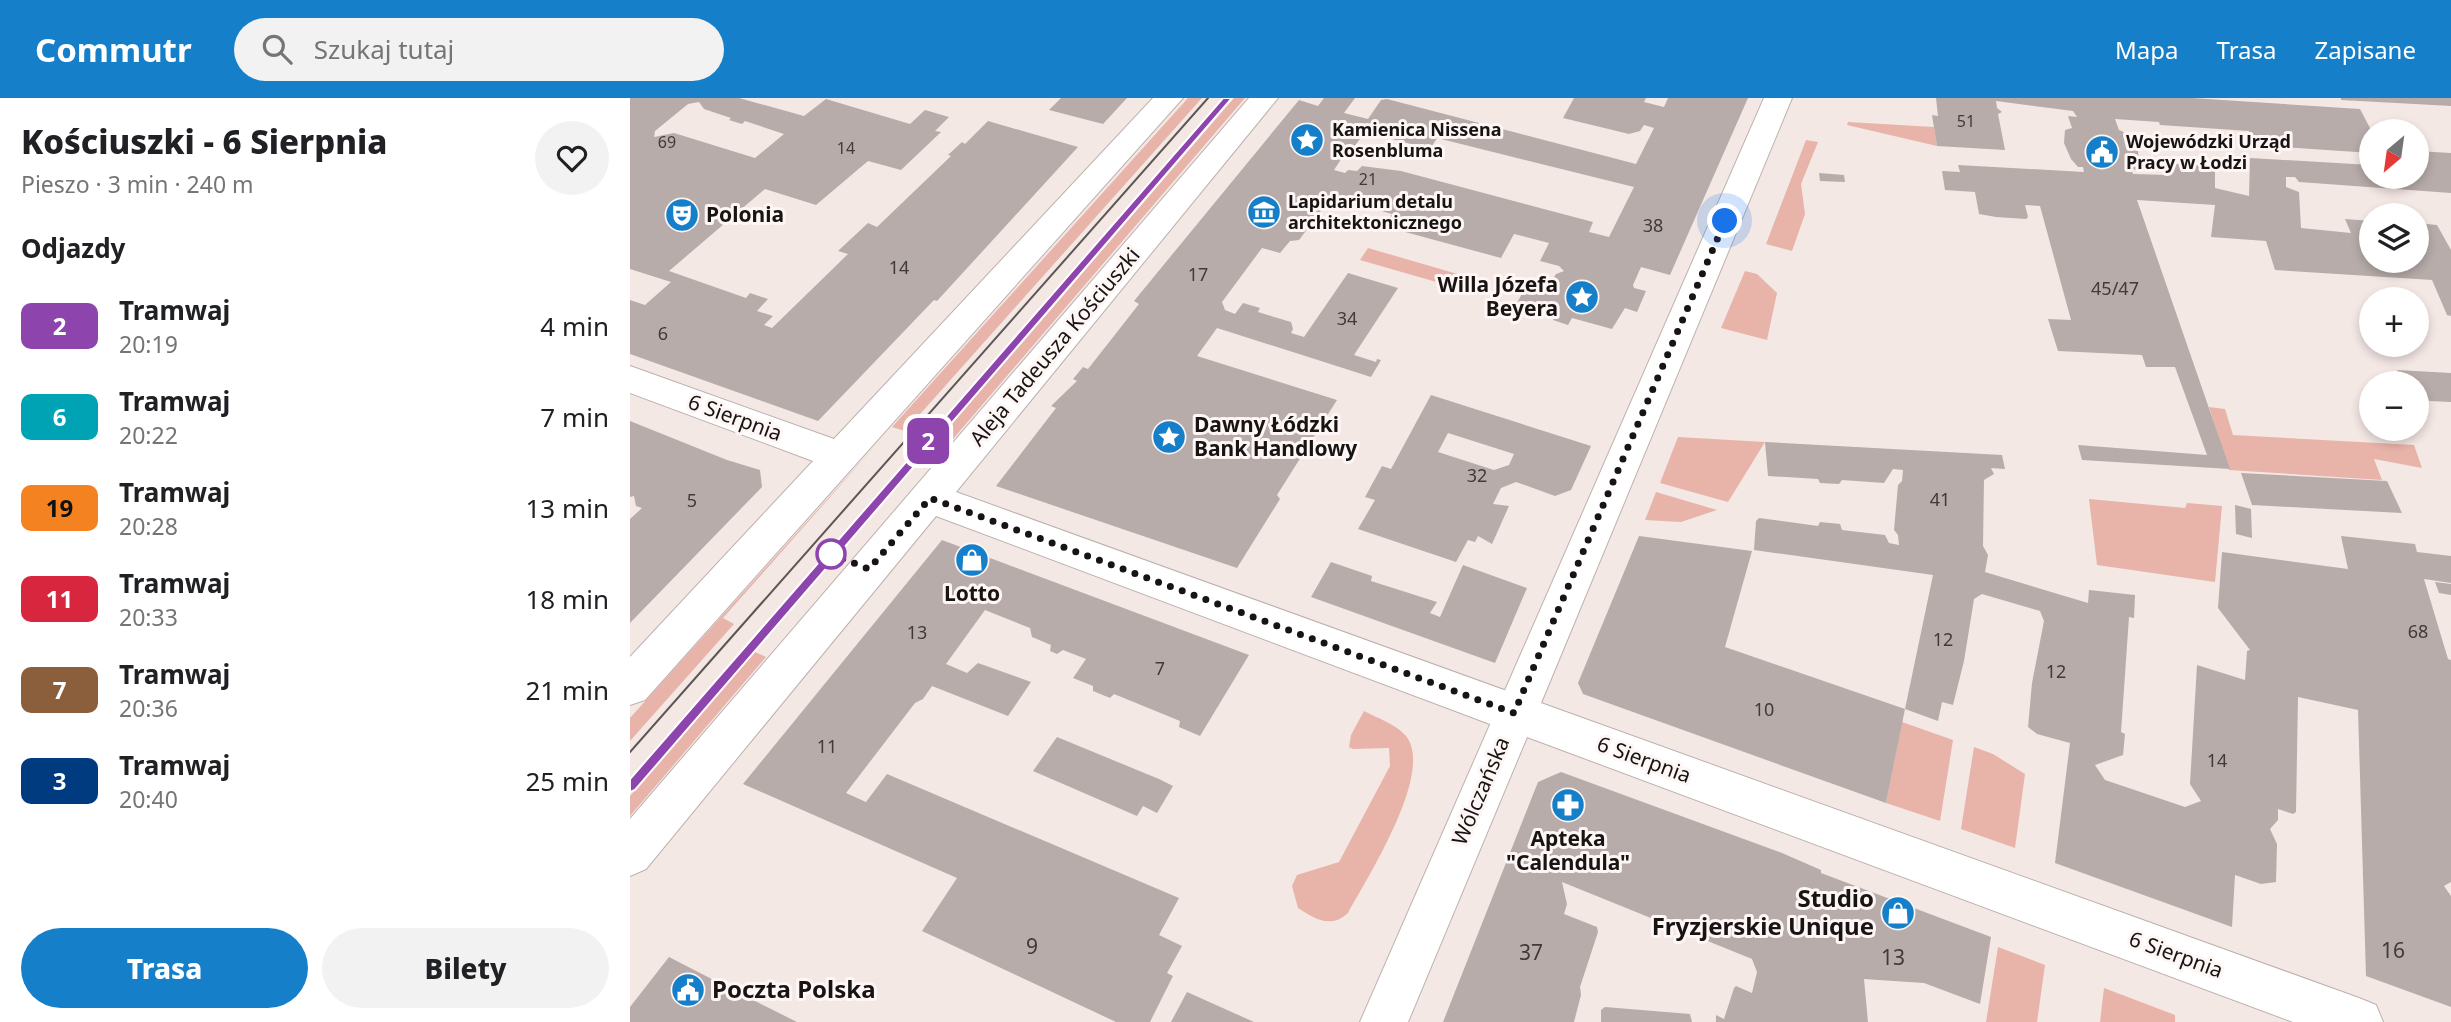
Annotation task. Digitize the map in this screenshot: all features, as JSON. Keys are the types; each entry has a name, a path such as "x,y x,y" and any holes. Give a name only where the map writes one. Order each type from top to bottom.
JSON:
{"street":[{"path":"630,686 1168,98"},
{"name":"Aleja Tadeusza Kościuszki","path":"630,853 1264,98"},
{"name":"Wólczańska","path":"1384,1022 1778,98"},
{"name":"6 Sierpnia","path":"630,379 841,456"},
{"name":"6 Sierpnia","path":"930,498 2359,1022"}],"shaded area":[{"path":"1188,98 1202,98 905,431 892,427"},
{"path":"1234,98 1245,98 947,446 936,442"},
{"path":"1848,122 1934,127 1937,146 1847,125"},
{"path":"1806,140 1818,142 1801,184 1805,214 1792,251 1766,244"},
{"path":"1368,248 1485,282 1478,294 1360,260"},
{"path":"1745,271 1757,274 1777,293 1767,340 1721,328"},
{"path":"2209,407 2225,409 2233,435 2414,445 2422,468 2374,459 2382,480 2229,470"},
{"path":"1678,437 1765,442 1728,502 1660,483"},
{"path":"877,444 723,618 734,624 630,741 630,718"},
{"path":"1656,492 1717,510 1681,522 1645,520"},
{"path":"2089,499 2185,508 2187,503 2222,506 2215,582 2097,565"},
{"path":"755,652 766,657 630,816 630,796"},
{"path":"1364,711 1392,725 1406,736 1413,753 1412,774 1395,825 1348,913 1335,921 1323,921 1298,908 1292,886 1297,875 1339,862 1390,766 1389,748 1349,747 1351,735"},
{"path":"1902,722 1953,740 1940,821 1886,803"},
{"path":"1974,747 1993,754 2025,774 2015,848 1961,829"},
{"path":"1998,947 2045,965 2037,1022 1986,1022"},
{"path":"2104,988 2175,1015 2175,1022 2100,1022"}],"building":[{"path":"630,98 739,98 804,116 826,99 910,124 925,110 949,117 935,131 941,132 901,170 868,161 816,205 765,189 669,271 746,298 750,293 768,299 757,311 773,316 764,325 772,328 848,254 838,251 868,223 877,227 951,156 948,155 962,142 965,144 988,121 1078,147 937,301 934,300 818,421 630,354 630,300 645,305 671,282 630,269","holes":["699,102 704,109 731,118 729,120 742,124 745,121 784,134 755,158 674,133 654,137 655,131 688,104"]},
{"path":"1061,98 1127,98 1103,124 1049,110"},
{"path":"1324,98 1355,98 1344,113 1368,119 1381,100 1387,99 1636,164 1654,128 1644,125 1640,131 1629,134 1563,118 1574,98 1646,98 1644,102 1664,107 1668,98 1748,98 1670,275 1641,267 1633,285 1634,288 1646,291 1637,312 1625,308 1612,329 1572,318 1568,325 1553,320 1556,314 1517,303 1527,284 1555,288 1551,282 1556,274 1564,271 1559,266 1540,261 1549,243 1514,234 1501,258 1383,226 1392,214 1324,195 1330,199 1299,240 1290,241 1280,253 1262,248 1222,302 1225,310 1235,314 1243,303 1260,308 1258,312 1291,322 1291,333 1304,337 1348,273 1398,288 1354,355 1376,362 1377,359 1381,360 1371,377 1217,328 1197,356 1337,400 1277,495 1280,499 1237,568 996,486 1056,408 1051,406 1077,381 1073,379 1083,367 1088,369 1139,304 1134,301 1299,100 1318,106","holes":["1364,127 1377,135 1415,145 1415,149 1425,152 1429,151 1437,138 1634,187 1609,237 1589,232 1593,222 1401,171 1362,166 1357,171 1348,170 1345,173 1334,170 1349,147 1354,147 1362,136 1360,133"]},
{"path":"1936,98 2192,98 2360,109 2365,119 2359,119 2359,152 2255,145 2249,131 2115,119 2119,130 2128,134 2138,150 2139,163 2137,170 2131,169 2133,174 2167,175 2162,163 2215,166 2215,188 2249,196 2250,158 2359,164 2359,186 2299,182 2295,177 2286,177 2286,187 2299,192 2301,228 2351,233 2345,219 2359,220 2359,273 2429,273 2429,224 2437,225 2451,250 2451,316 2447,315 2432,280 2275,270 2266,241 2211,237 2215,205 2137,200 2230,469 2082,460 2078,445 2207,455 2175,367 2146,367 2142,355 2058,351 2048,319 2071,320 2040,206 2025,205 2028,217 2026,219 1979,214 1975,192 1945,190 1942,171 1960,172 1958,165 2084,172 2083,167 2078,167 2071,159 2064,143 2065,130 2072,128 2068,116 2077,117 2073,111 1996,101 1997,108 2002,112 1998,114 2005,150 1937,146 1932,115 1938,116"},
{"path":"2451,98 2451,106 2341,100"},
{"path":"2429,152 2451,153 2451,193 2396,189 2429,189"},
{"path":"1819,173 1844,175 1845,182 1820,181"},
{"path":"2429,372 2451,373 2451,402 2429,401"},
{"path":"1431,395 1591,446 1571,490 1555,496 1516,482 1501,488 1493,504 1509,506 1492,544 1478,536 1475,542 1468,540 1456,562 1358,529 1375,500 1365,497 1382,466 1391,469","holes":["1448,433 1514,454 1509,465 1494,470 1438,452"]},
{"path":"630,421 727,460 760,470 762,487 630,623 630,519 642,508 636,506 634,496 630,497"},
{"path":"1765,442 2002,455 2005,469 1991,468 1994,474 1984,480 1983,546 1988,555 1985,572 2088,603 2089,590 2135,595 2134,618 2129,617 2121,732 2125,734 2123,755 2095,765 2105,780 2185,807 2201,801 2190,784 2197,665 2245,680 2247,651 2250,650 2218,608 2222,552 2348,569 2341,536 2415,544 2417,552 2451,556 2451,583 2424,579 2448,659 2451,660 2451,882 2444,886 2451,896 2451,1007 2366,976 2358,710 2298,697 2296,812 2293,814 2278,809 2278,820 2270,829 2277,844 2276,882 2261,884 2235,875 2232,927 2055,863 2070,743 2037,734 2028,727 2032,683 2044,621 2040,611 1982,594 1974,599 1964,661 1953,705 1942,702 1938,721 1905,709 1933,575 1754,550 1756,521 1759,518 1818,526 1820,522 1840,524 1842,530 1885,535 1889,543 1899,545 1898,535 1894,530 1898,485 1902,481 1903,470 1893,469 1884,483 1842,480 1839,484 1820,483 1818,479 1768,476"},
{"path":"2241,473 2387,481 2402,513 2252,505"},
{"path":"2235,505 2251,509 2252,538 2236,534"},
{"path":"1639,536 1752,551 1725,647 1905,709 1886,803 1583,694 1578,683"},
{"path":"942,540 1249,655 1200,736 1179,727 1180,721 1114,694 1110,698 1093,691 1093,686 1073,678 1086,659 1063,650 1057,654 1050,651 1051,645 1032,637 1030,628 985,610 946,664 967,673 978,663 1031,682 1008,716 932,686 923,699 915,703 846,793 866,802 887,774 1179,898 1159,935 1182,946 1167,973 1173,976 1150,1022 1116,1022 922,931 957,878 743,784"},
{"path":"1331,562 1372,576 1371,581 1437,602 1430,613 1440,617 1463,565 1527,588 1495,663 1311,597"},
{"path":"2435,582 2451,584 2451,595 2439,593"},
{"path":"1057,737 1173,786 1157,813 1143,806 1137,816 1033,771"},
{"path":"1561,772 1782,853 1821,870 1821,873 1991,937 1980,1004 1924,983 1864,979 1868,1022 1716,1022 1716,1015 1724,1019 1736,986 1752,993 1757,972 1752,959 1562,882 1567,904 1564,914 1597,927 1598,932 1580,987 1581,995 1574,1022 1443,1022 1538,782"},
{"name":"Poczta Polska","path":"669,957 797,1022 630,1022 630,1007"},
{"path":"1187,992 1254,1022 1171,1022"},
{"path":"1605,1007 1690,1014 1692,1022 1601,1022 1601,1010"}],"tram line":[{"path":"630,752 1208,98"},
{"path":"630,784 1227,98"},
{"name":"2","path":"630,784 1227,98"}],"place":[{"name":"Kamienica Nissena Rosenbluma","path":"1307,140"},
{"name":"Wojewódzki Urząd Pracy w Łodzi","path":"2102,152"},
{"name":"Lapidarium detalu architektonicznego","path":"1264,212"},
{"name":"Polonia","path":"682,215"},
{"name":"Willa Józefa Beyera","path":"1582,297"},
{"name":"Dawny Łódzki Bank Handlowy","path":"1169,437"},
{"name":"Lotto","path":"972,560"},
{"name":"Apteka \"Calendula\"","path":"1568,805"},
{"name":"Studio Fryzjerskie Unique","path":"1898,913"},
{"name":"Poczta Polska","path":"688,990"}],"route":[{"path":"831,554 869,569 930,498 1514,713 1725,221"}]}
